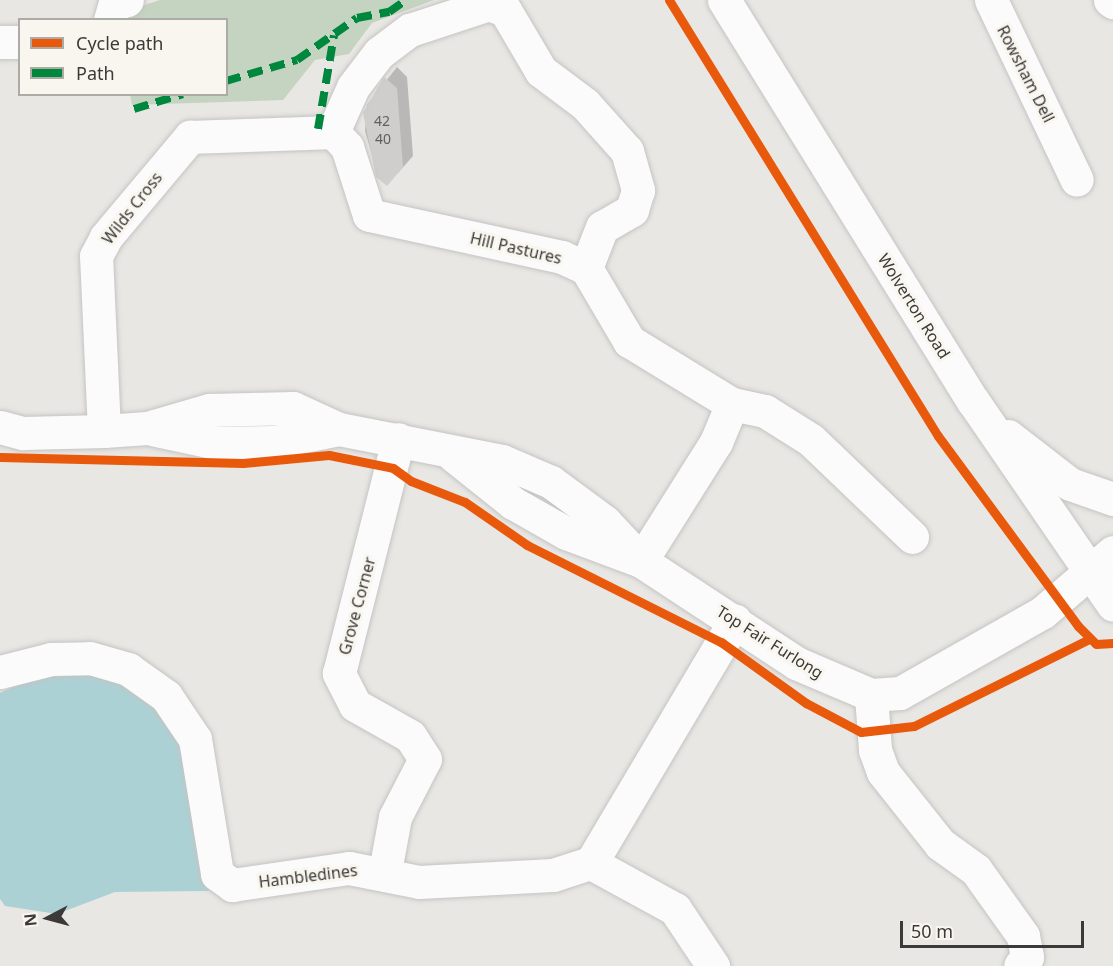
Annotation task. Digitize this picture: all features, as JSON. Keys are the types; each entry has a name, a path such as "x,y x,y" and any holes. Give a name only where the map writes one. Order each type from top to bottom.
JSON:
{"street":[{"name":"Wolverton Road","path":"724,0 973,401 1101,562 1113,605"},
{"name":"Rowsham Dell","path":"991,0 1077,180"},
{"path":"333,132 360,79 379,53 410,30 489,4 505,10 541,71 585,104 627,151 638,190 632,210 602,227 586,268 630,341 732,404 765,411 811,440 912,537"},
{"path":"0,42 18,42"},
{"name":"Hill Pastures","path":"333,132 347,147 369,215 562,257 586,268"},
{"name":"Wilds Cross","path":"104,431 96,256 106,237 190,137 333,132"},
{"path":"973,401 1036,461 1086,492 1113,499"},
{"path":"641,561 716,442 732,404"},
{"name":"Top Fair Furlong","path":"0,428 23,433 104,431 147,428 209,410 293,408 339,429 398,439 453,455 513,503 555,527 641,561 735,620 796,663 871,695 900,693 1043,612 1101,562"},
{"name":"Grove Corner","path":"385,871 395,817 425,759 410,736 355,705 339,672 398,439"},
{"path":"713,966 675,909 591,863 735,620"},
{"name":"Hambledines","path":"0,672 51,659 90,658 128,669 166,696 195,739 217,874 232,885 349,868 385,871 418,882 553,875 591,863"},
{"path":"871,695 875,750 884,772 940,844 976,870 1023,936 1027,957 1020,966"}],"green space":[{"path":"160,0 434,0 372,23 349,54 315,60 283,100 132,105 130,96 228,96 228,18 113,18 113,15"}],"water":[{"path":"111,668 158,699 196,770 209,891 115,892 57,914 5,906 0,899 0,693 44,672"}],"building":[{"path":"384,77 397,88 403,167 387,186 376,177 363,113"}],"marked path":[{"path":"228,80 297,60 357,18 389,12 406,0"},
{"path":"318,129 334,35"},
{"path":"134,109 176,96"}],"cycle path":[{"path":"669,0 938,436 1078,626 1096,644 1113,643"},
{"path":"0,457 243,463 329,455 393,468 411,481 465,502 527,545 721,642 806,703 861,732 914,726 1089,639"}]}
